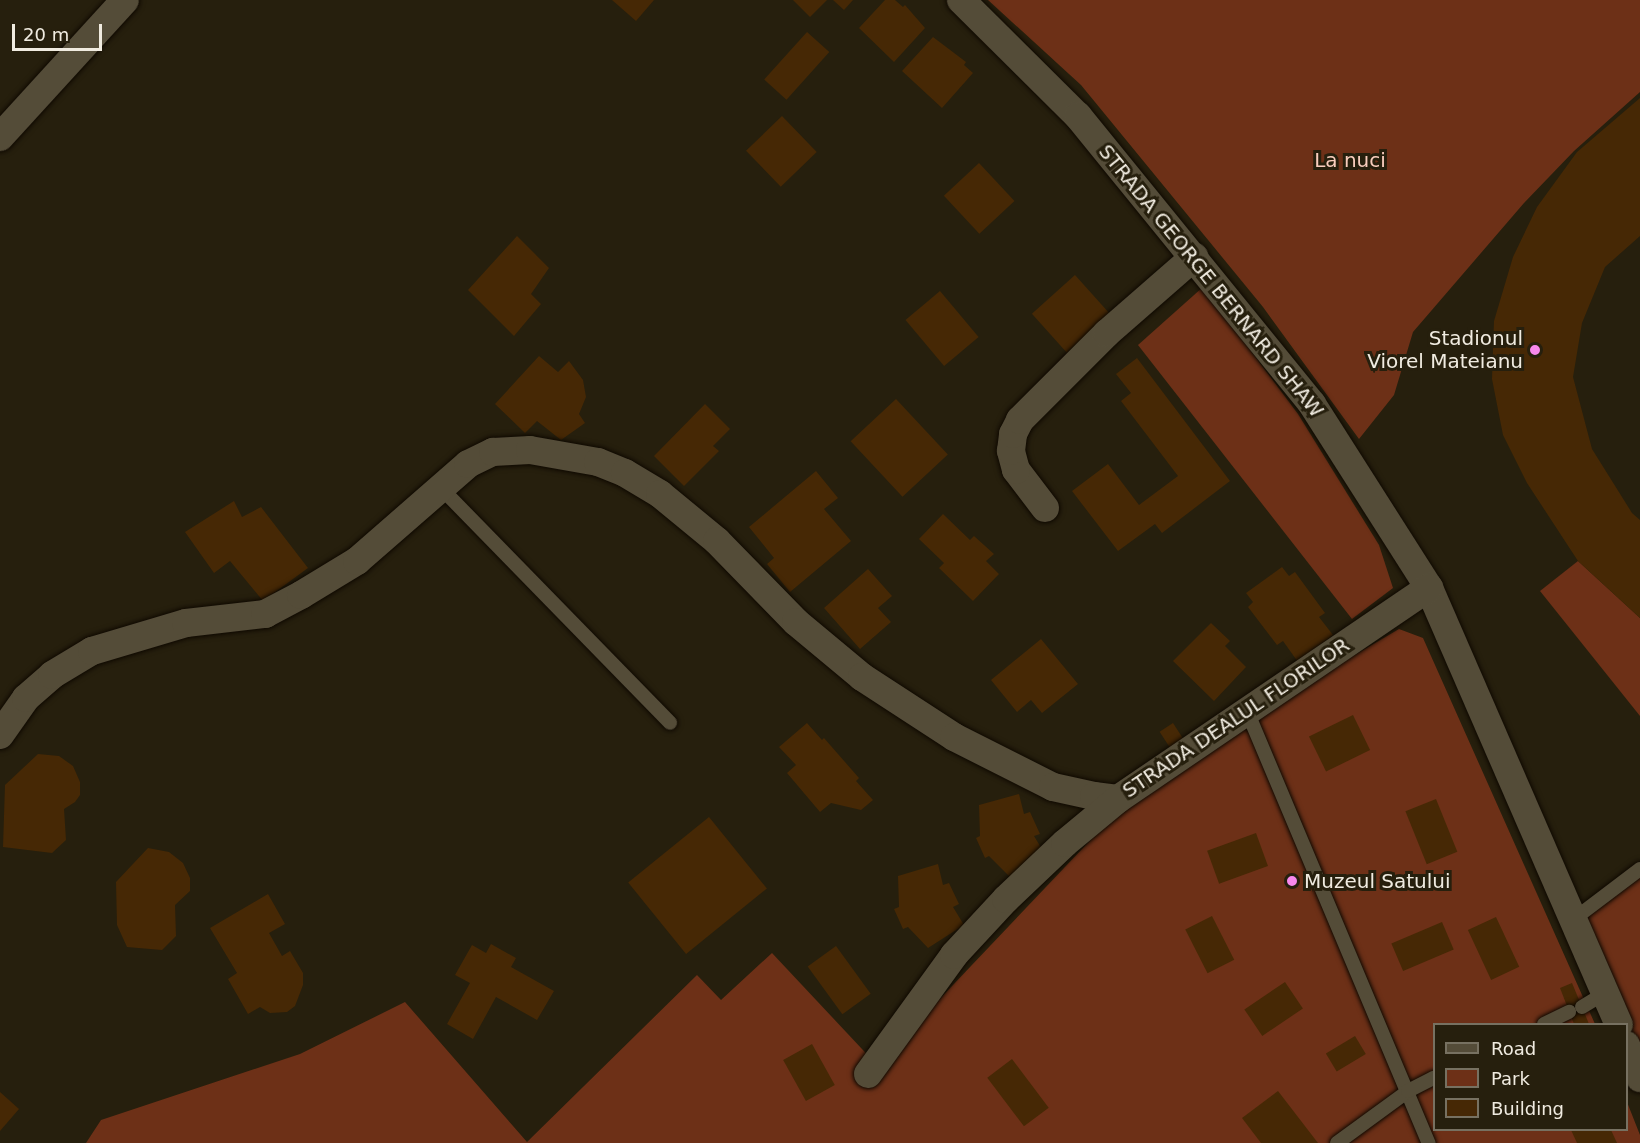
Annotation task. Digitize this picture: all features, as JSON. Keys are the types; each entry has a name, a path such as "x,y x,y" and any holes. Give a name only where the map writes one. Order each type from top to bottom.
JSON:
{"street":[{"path":"0,137 125,0"},
{"name":"STRADA GEORGE BERNARD SHAW","path":"961,0 1078,116 1312,404 1429,588"},
{"path":"1045,508 1016,470 1011,451 1013,434 1020,420 1107,333 1194,257"},
{"name":"STRADA DEALUL FLORILOR","path":"0,735 26,698 52,675 92,651 186,623 265,614 357,561 468,464 493,452 530,450 598,462 625,473 660,494 717,541 796,622 862,677 954,737 1053,787 1094,796 1118,799 1429,588"},
{"path":"1429,588 1574,919 1585,1004 1616,1023"},
{"path":"867,1074 954,955 1014,891 1065,843 1118,799"},
{"path":"1628,1050 1640,1078"}],"lane":[{"path":"441,488 670,723"},
{"path":"1247,711 1429,1143"},
{"path":"1574,919 1640,869"},
{"path":"1546,1023 1585,1004"},
{"path":"1337,1143 1408,1091 1433,1078"}],"green space":[{"name":"La nuci","path":"988,0 1640,0 1640,92 1574,151 1524,203 1413,332 1394,395 1359,439 1263,307 1081,85"},
{"path":"1203,287 1298,414 1379,545 1393,588 1352,619 1138,345"},
{"path":"1578,561 1640,618 1640,716 1540,591"},
{"name":"Muzeul Satului","path":"1399,629 1423,638 1595,1023 1433,1023 1433,1131 1628,1131 1628,1105 1640,1135 1640,1143 86,1143 101,1120 300,1054 405,1002 527,1142 697,975 721,1000 772,953 877,1065 1121,808 1336,666"},
{"path":"1640,865 1640,1054 1628,1029 1628,1023 1625,1023 1574,919"}],"building":[{"path":"612,0 654,0 636,21"},
{"path":"793,0 827,0 810,17"},
{"path":"833,0 853,0 844,10"},
{"path":"885,0 895,0 903,7 905,5 925,28 894,62 859,28"},
{"path":"807,32 829,52 786,100 764,80"},
{"path":"933,37 966,62 964,65 973,73 942,108 902,71"},
{"name":"Stadionul Viorel Mateianu","path":"1640,98 1640,236 1605,267 1582,323 1573,377 1592,449 1632,513 1640,520 1640,618 1578,561 1527,483 1503,435 1492,379 1494,321 1513,257 1537,207 1577,152"},
{"path":"782,116 817,152 781,187 746,151"},
{"path":"979,163 1014,201 979,234 944,196"},
{"path":"517,236 549,268 531,294 541,304 514,336 468,290"},
{"path":"1075,275 1110,314 1067,352 1032,314"},
{"path":"940,291 979,337 944,366 906,320"},
{"path":"539,356 558,372 569,361 583,380 586,397 579,414 585,423 561,440 537,421 525,433 495,404"},
{"path":"1137,358 1230,481 1162,533 1155,524 1118,551 1072,491 1108,464 1139,505 1178,476 1121,401 1131,393 1116,374"},
{"path":"896,399 948,455 902,497 851,441"},
{"path":"705,404 730,429 713,446 719,451 684,486 654,456"},
{"path":"816,471 838,498 824,509 851,541 790,592 767,564 774,558 749,527"},
{"path":"234,501 242,517 261,507 308,568 263,601 230,561 214,573 185,532"},
{"path":"943,514 970,540 974,536 994,554 986,561 999,574 973,601 939,568 944,563 919,539"},
{"path":"1282,567 1289,576 1295,572 1325,613 1319,617 1333,635 1298,662 1283,641 1277,645 1248,607 1253,602 1246,593"},
{"path":"868,569 892,596 878,608 891,622 860,649 824,608"},
{"path":"1211,623 1230,641 1225,646 1246,667 1214,701 1173,661"},
{"path":"1041,639 1078,684 1042,713 1031,700 1017,712 991,680"},
{"path":"1353,715 1370,750 1326,772 1309,736"},
{"path":"807,723 822,740 824,738 859,778 856,781 873,800 861,810 831,803 820,812 787,773 796,765 779,747"},
{"path":"1173,723 1186,743 1173,752 1160,732"},
{"path":"38,754 59,756 73,766 80,782 80,795 75,802 64,809 66,840 52,853 3,847 5,785"},
{"path":"1019,794 1024,814 1030,812 1040,834 1034,836 1045,854 1010,877 989,856 985,858 976,838 980,836 979,805"},
{"path":"1436,799 1457,852 1427,864 1405,811"},
{"path":"709,817 767,888 686,954 628,882"},
{"path":"1256,833 1268,866 1219,884 1207,851"},
{"path":"148,848 169,852 183,863 190,878 190,891 175,905 176,936 162,950 127,947 117,925 116,882"},
{"path":"938,864 943,885 949,883 959,904 953,907 964,925 928,948 908,927 903,929 894,909 899,907 898,876"},
{"path":"268,894 285,924 269,933 282,956 290,951 303,973 303,985 295,1006 287,1012 270,1013 260,1007 248,1014 228,979 237,973 210,928"},
{"path":"1212,916 1234,960 1208,973 1185,930"},
{"path":"1496,917 1519,967 1491,980 1468,930"},
{"path":"1442,922 1454,950 1403,971 1391,943"},
{"path":"491,944 516,958 511,967 554,991 537,1020 496,997 473,1039 447,1024 470,983 455,975 472,945 486,953"},
{"path":"836,946 871,994 842,1014 808,967"},
{"path":"1285,982 1303,1009 1262,1036 1244,1009"},
{"path":"1572,983 1589,1023 1574,1023 1560,988"},
{"path":"1355,1036 1366,1054 1337,1072 1326,1054"},
{"path":"812,1044 835,1085 806,1101 783,1060"},
{"path":"1012,1059 1049,1108 1024,1126 987,1078"},
{"path":"1278,1091 1318,1143 1261,1143 1242,1118"},
{"path":"0,1092 19,1109 0,1131"},
{"path":"1571,1131 1611,1131 1617,1143 1577,1143"}],"place":[{"name":"Stadionul Viorel Mateianu","path":"1535,350"},
{"name":"Muzeul Satului","path":"1292,881"}]}
